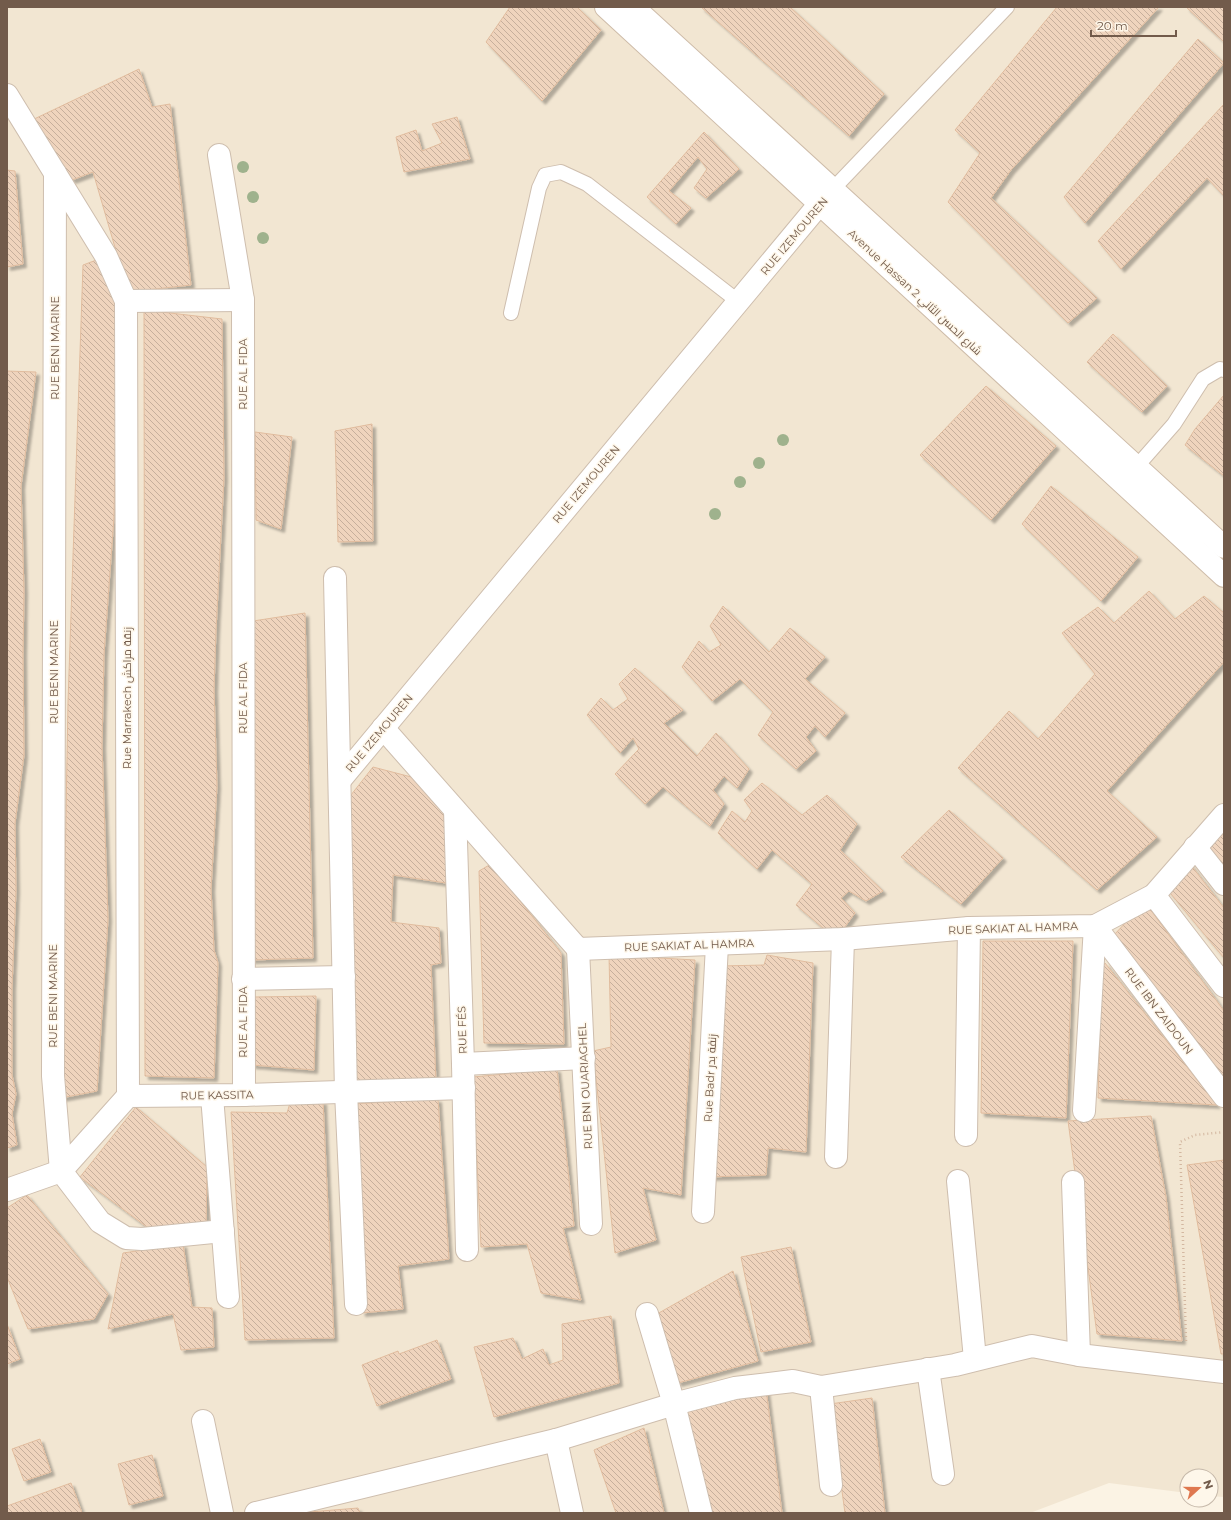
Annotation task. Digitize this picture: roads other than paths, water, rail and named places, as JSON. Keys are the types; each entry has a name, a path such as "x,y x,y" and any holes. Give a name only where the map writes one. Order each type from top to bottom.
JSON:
{"street":[{"name":"Avenue Hassan 2 شارع الحسن الثاني","path":"606,7 826,196"},
{"name":"Avenue Hassan 2 شارع الحسن الثاني","path":"633,7 826,196 1130,475 1224,576"},
{"path":"7,95 106,256 126,301 243,300"},
{"name":"RUE AL FIDA","path":"219,155 243,300 244,1095"},
{"name":"RUE BENI MARINE","path":"55,173 53,1076 61,1171"},
{"name":"RUE IZEMOUREN","path":"340,780 826,196"},
{"name":"Rue Marrakech زنقة مراكش","path":"126,301 128,1096"},
{"name":"Avenue Hassan 2 شارع الحسن الثاني","path":"1130,475 1224,547"},
{"path":"335,578 346,1092 356,1304"},
{"path":"383,728 578,949"},
{"name":"RUE FÉS","path":"456,810 464,1064 467,1250"},
{"path":"1084,1111 1095,926 1154,895 1224,815"},
{"path":"1195,847 1224,884"},
{"path":"1154,895 1224,986"},
{"name":"RUE SAKIAT AL HAMRA","path":"578,949 843,939 969,928 1095,926"},
{"name":"RUE IBN ZAIDOUN","path":"1095,926 1224,1096"},
{"path":"966,1135 969,928"},
{"path":"836,1157 843,939"},
{"name":"Rue Badr زنقة بدر","path":"704,1212 717,944"},
{"name":"RUE BNI OUARIAGHEL","path":"578,949 591,1224"},
{"path":"243,979 344,977"},
{"path":"464,1064 584,1058"},
{"name":"RUE KASSITA","path":"128,1096 212,1096 464,1088"},
{"path":"7,1190 61,1171 128,1096"},
{"path":"212,1096 228,1297"},
{"path":"61,1171 100,1222 126,1238 149,1239 223,1231"},
{"path":"958,1181 975,1359"},
{"path":"1073,1182 1079,1355"},
{"path":"647,1314 674,1404 701,1513"},
{"path":"256,1513 556,1440 674,1404 735,1388 793,1382 821,1387 955,1365 1032,1346 1079,1355 1220,1372"},
{"path":"928,1369 943,1474"},
{"path":"821,1387 831,1485"},
{"path":"203,1421 222,1513"},
{"path":"556,1440 572,1513"}],"lane":[{"path":"826,196 1007,7"},
{"path":"511,313 540,188 545,175 560,172 587,184 739,302"},
{"path":"1130,475 1174,424 1203,379 1220,370 1224,370"}]}
